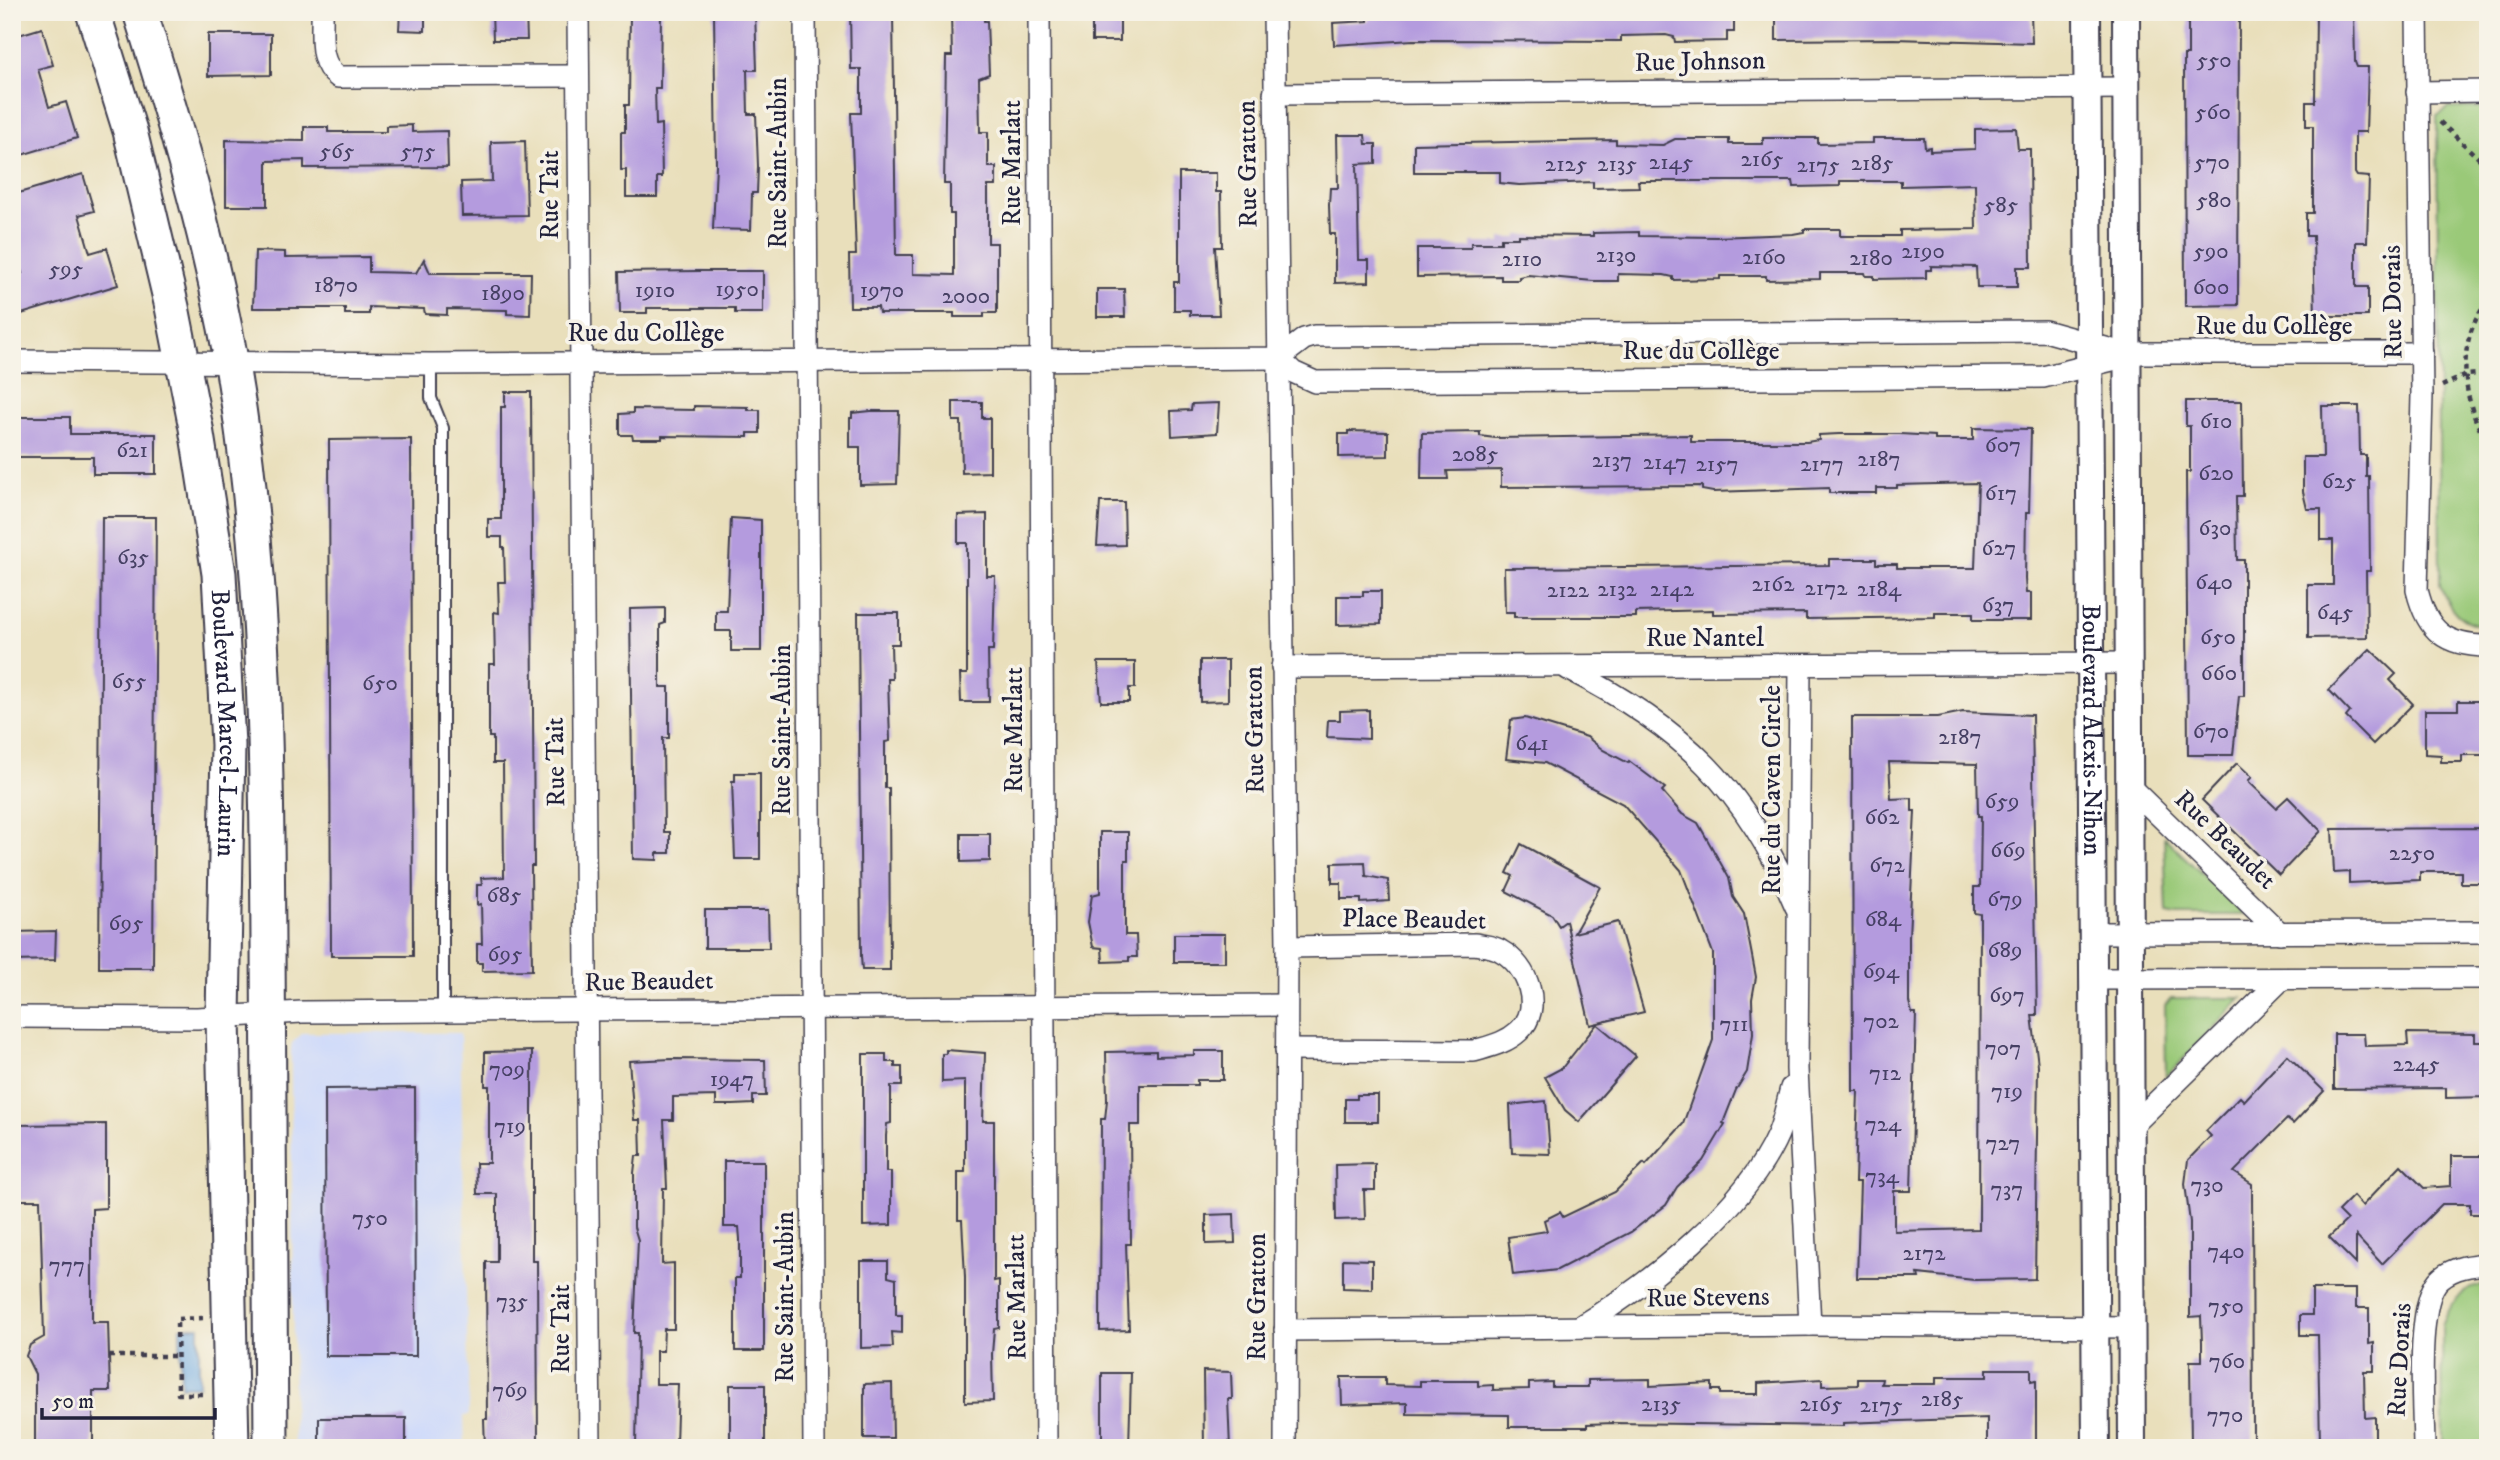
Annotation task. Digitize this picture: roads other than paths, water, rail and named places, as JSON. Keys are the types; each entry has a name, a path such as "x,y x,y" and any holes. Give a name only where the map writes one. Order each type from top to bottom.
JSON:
{"main road":[{"name":"Boulevard Marcel-Laurin","path":"93,12 141,172 184,360 214,530 222,613 228,745 223,1017 232,1448"},
{"name":"Boulevard Marcel-Laurin","path":"140,12 189,183 230,362 250,491 262,632 269,1013 271,1448"}],"street":[{"path":"322,12 323,56 331,72 338,77 578,76"},
{"name":"Rue Tait","path":"578,12 590,1448"},
{"name":"Rue Saint-Aubin","path":"805,12 814,1448"},
{"name":"Rue Marlatt","path":"1039,12 1046,1448"},
{"name":"Rue Gratton","path":"1274,12 1287,947 1285,1448"},
{"name":"Boulevard Alexis-Nihon","path":"2087,12 2096,1448"},
{"name":"Boulevard Alexis-Nihon","path":"2126,12 2132,1448"},
{"name":"Rue Dorais","path":"2417,12 2423,395 2417,590 2422,610 2433,628 2450,640 2467,646 2488,646"},
{"name":"Rue Johnson","path":"1275,94 2126,88"},
{"path":"2417,96 2488,91"},
{"name":"Rue du Collège","path":"12,361 184,360 431,364 580,361 1279,359 1304,339 1314,336 2045,331 2090,354"},
{"name":"Rue du Collège","path":"1279,359 1293,372 1315,382 2043,377 2090,354 2422,352"},
{"name":"Rue Nantel","path":"1282,667 2129,663"},
{"name":"Rue du Caven Circle","path":"1800,665 1797,1069 1810,1325"},
{"name":"Rue du Caven Circle","path":"1565,667 1622,696 1675,735 1712,769 1777,862 1799,916"},
{"name":"Rue Beaudet","path":"2130,787 2280,933"},
{"name":"Rue Beaudet","path":"2092,933 2488,932"},
{"name":"Place Beaudet","path":"1286,1050 1474,1051 1501,1044 1521,1029 1531,1011 1530,988 1520,966 1500,950 1475,944 1287,947"},
{"path":"2093,979 2488,978"},
{"path":"2132,1126 2280,980"},
{"name":"Rue Beaudet","path":"12,1017 1286,1005"},
{"name":"Rue du Caven Circle","path":"1579,1328 1648,1280 1701,1235 1724,1209 1753,1174 1777,1135 1797,1069"},
{"name":"Rue Dorais","path":"2424,1448 2426,1303 2441,1278 2458,1268 2488,1264"},
{"name":"Rue Stevens","path":"1285,1330 1810,1325 2131,1327"}],"lane":[{"path":"431,364 431,398 443,428 443,1013"}],"water":[{"path":"180,1327 199,1327 199,1386 181,1386"}]}
